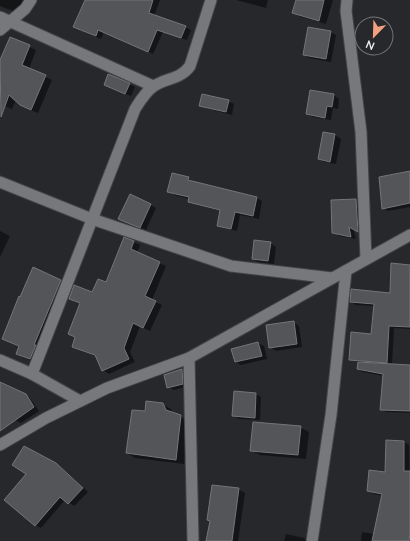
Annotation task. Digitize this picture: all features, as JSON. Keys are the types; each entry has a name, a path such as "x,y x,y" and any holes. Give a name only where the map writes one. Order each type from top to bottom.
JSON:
{"street":[{"path":"0,30 5,19 25,9 31,0"},
{"path":"32,374 135,108 153,86 183,75 190,66 211,0"},
{"path":"347,0 346,11 361,132 366,259"},
{"path":"5,19 153,86"},
{"path":"0,182 92,219 231,266 332,278"},
{"path":"0,445 46,418 107,388 189,358 410,235"},
{"path":"312,541 331,415 346,271"},
{"path":"189,358 193,541"},
{"path":"0,360 32,374 80,401"}],"building":[{"path":"85,0 153,0 149,13 186,26 181,38 157,30 148,52 98,30 96,36 73,27"},
{"path":"296,0 324,0 319,21 292,13"},
{"path":"308,27 331,31 326,59 303,55"},
{"path":"10,37 30,45 22,65 46,75 31,110 20,105 9,95 1,117 0,60"},
{"path":"108,74 130,83 125,94 104,85"},
{"path":"310,90 334,94 332,107 327,106 325,118 306,114"},
{"path":"202,94 229,100 226,112 199,106"},
{"path":"323,132 335,134 330,162 318,159"},
{"path":"410,171 410,203 382,209 379,177"},
{"path":"172,173 189,177 188,180 257,197 253,216 235,212 231,229 217,226 220,210 188,202 189,197 167,192"},
{"path":"130,194 151,204 140,228 118,219"},
{"path":"356,199 358,232 349,227 351,237 332,233 331,200"},
{"path":"124,237 134,241 131,249 160,262 145,296 156,301 143,328 133,323 124,348 129,359 102,371 95,355 72,347 75,337 68,334 80,303 69,299 74,285 92,292 98,279 106,282"},
{"path":"254,240 271,242 268,261 252,259"},
{"path":"391,263 410,265 410,327 389,326 387,363 349,360 351,332 371,334 374,304 350,302 351,289 390,293"},
{"path":"33,267 61,280 34,345 36,345 30,359 16,354 19,346 2,339 19,296 20,297"},
{"path":"294,321 297,344 269,348 266,325"},
{"path":"258,342 262,356 235,362 231,349"},
{"path":"358,362 410,365 410,411 380,410 383,374 357,369"},
{"path":"182,369 183,384 167,388 164,375"},
{"path":"0,382 26,394 34,407 0,431"},
{"path":"234,391 256,393 255,418 232,416"},
{"path":"146,401 163,403 166,410 181,415 176,460 126,453 132,410 145,411"},
{"path":"253,422 301,426 298,455 250,451"},
{"path":"386,440 404,441 404,471 410,471 409,541 372,541 382,494 367,491 369,470 385,472"},
{"path":"24,446 56,463 83,488 68,504 60,497 35,526 4,500 26,474 12,465"},
{"path":"212,485 239,488 232,541 206,541 210,521 207,520"}]}
